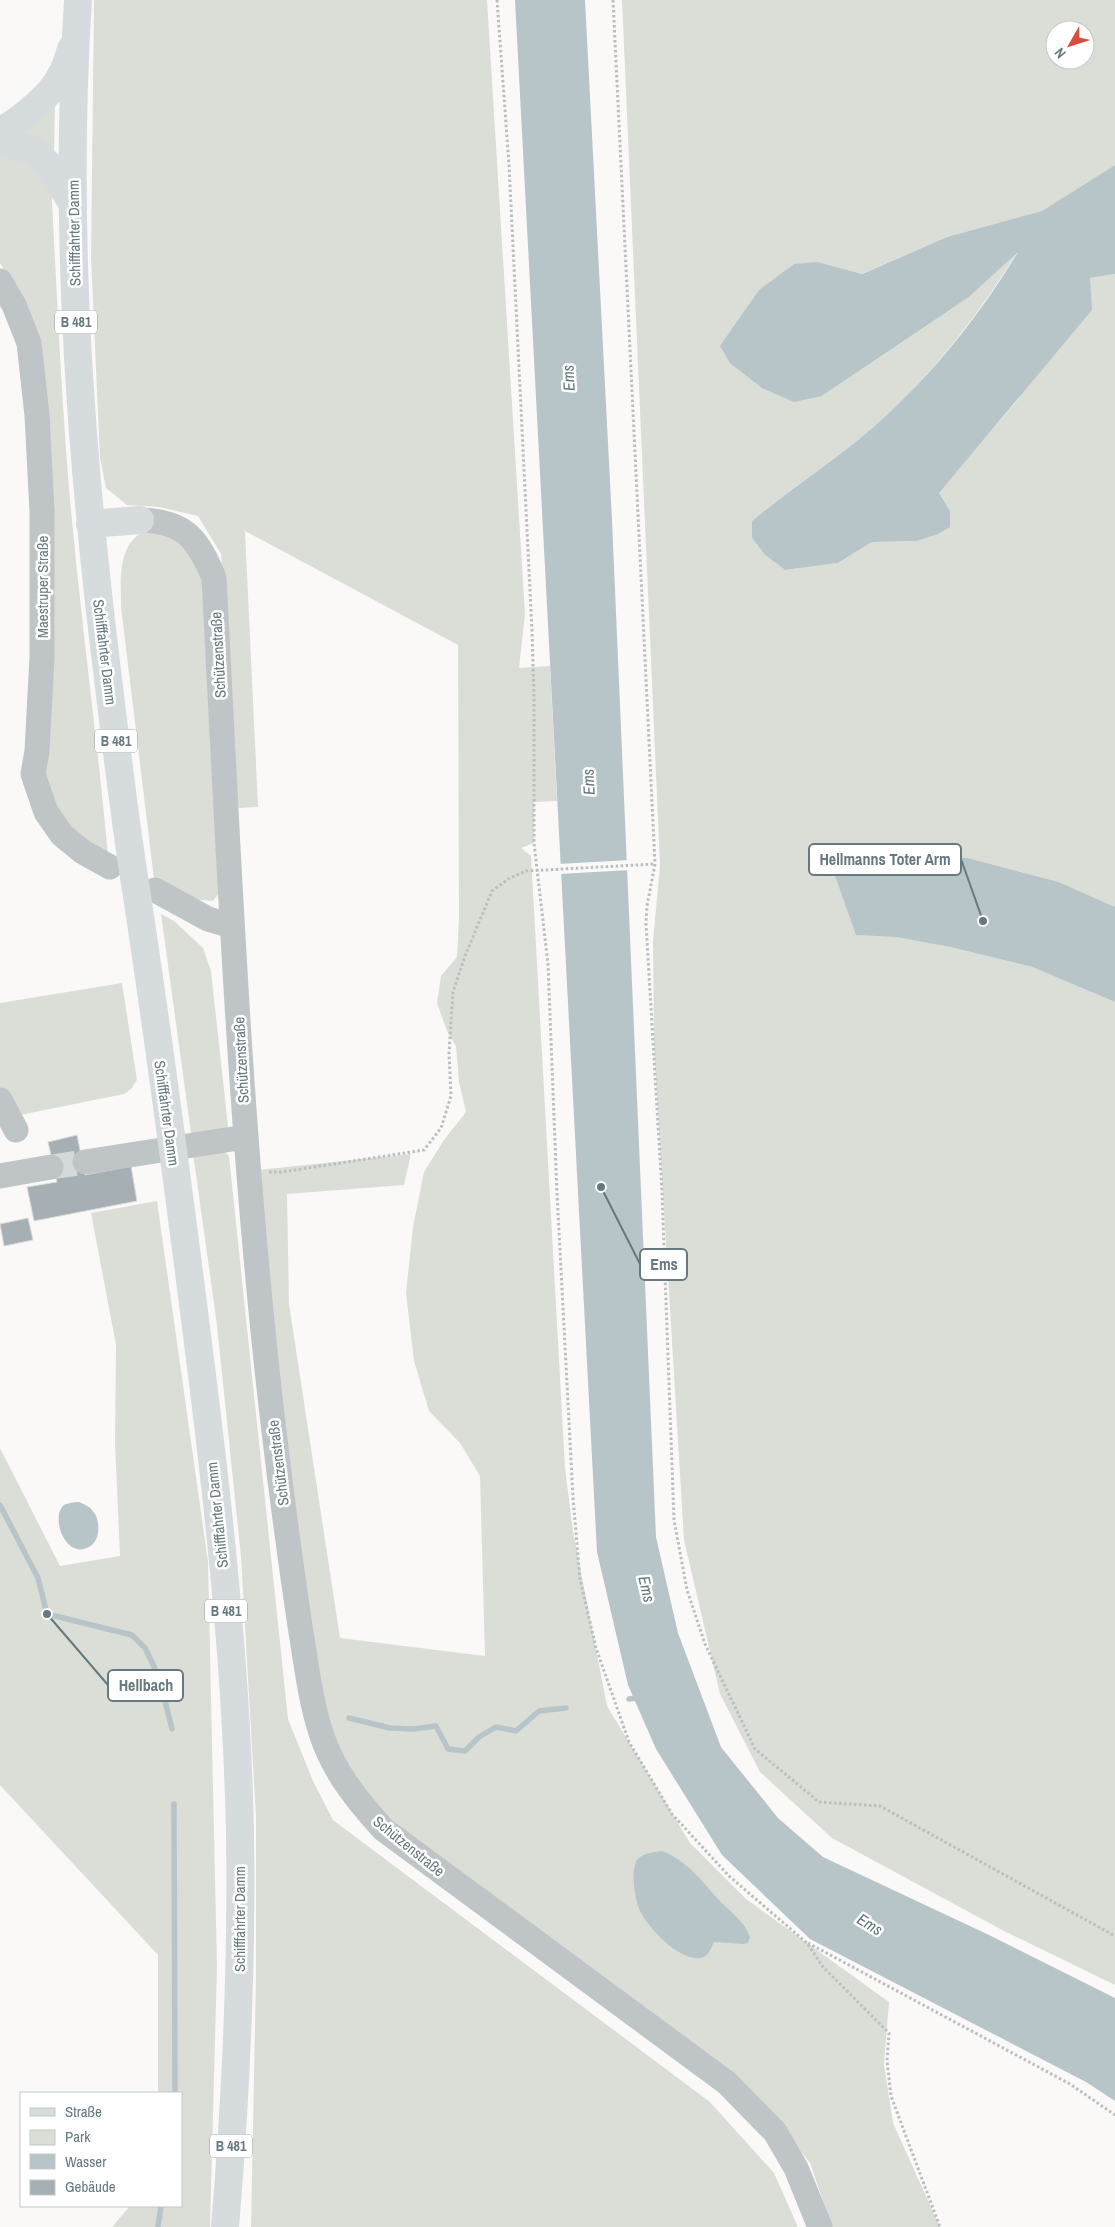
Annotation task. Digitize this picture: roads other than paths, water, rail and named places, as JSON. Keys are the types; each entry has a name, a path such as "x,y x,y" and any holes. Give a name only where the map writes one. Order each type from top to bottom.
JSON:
{"main road":[{"name":"Schifffahrter Damm","path":"78,0 75,38 73,205 77,342 90,524 121,866 146,892 172,1147 202,1379 221,1554 232,1685 240,1831 239,1975 225,2227"},
{"path":"0,131 14,123 36,105 61,77 75,38"},
{"path":"0,142 34,151 49,165 73,205"},
{"path":"90,524 140,520"}],"street":[{"name":"Maestruper Straße","path":"0,281 14,305 29,343 37,415 42,512 42,657 37,751 33,774 46,812 62,835 83,852 121,866"},
{"name":"Schützenstraße","path":"140,520 162,521 186,532 204,553 214,578 245,1137 269,1382 288,1550 311,1697 321,1736 336,1769 356,1798 383,1829 727,2083 775,2132 796,2168 820,2227"},
{"path":"146,892 208,919 232,926"},
{"path":"0,1100 16,1130"},
{"path":"85,1162 245,1137"},
{"path":"0,1176 51,1167"}],"water":[{"path":"515,0 585,0 612,520 656,1537 678,1633 721,1747 778,1818 823,1857 989,1935 1115,1998 1115,2101 1086,2082 810,1939 722,1855 656,1749 628,1685 597,1552"},
{"path":"1115,165 1115,274 1090,278 1092,310 939,493 950,511 950,527 938,534 917,541 872,542 838,563 785,570 765,555 752,538 752,521 864,435 929,373 985,302 1018,252 969,297 822,396 794,402 762,388 730,363 720,346 759,290 794,264 818,262 862,274 947,237 1042,211"},
{"path":"854,855 968,858 1059,882 1115,907 1115,1002 1032,967 950,947 897,937 856,935 833,870"},
{"path":"79,1502 89,1507 95,1514 98,1524 96,1540 89,1547 80,1549 73,1547 67,1542 59,1527 60,1510 64,1505"},
{"path":"662,1851 686,1865 740,1921 750,1937 748,1943 714,1942 706,1956 696,1958 677,1951 659,1937 645,1920 639,1908 635,1894 634,1871 639,1858 649,1853"}],"waterway":[{"path":"0,1505 38,1578 47,1614 132,1635 145,1648 159,1677 172,1729"},
{"path":"629,1699 642,1697"},
{"path":"349,1718 390,1728 413,1729 436,1726 448,1749 465,1751 479,1737 496,1727 516,1731 539,1711 566,1708"},
{"path":"174,1804 175,2092"},
{"path":"158,2227 161,2207"}],"tunnel":[{"path":"51,1167 85,1162"}],"place":[{"name":"Hellmanns Toter Arm","path":"983,921"},
{"name":"Ems","path":"601,1187"},
{"name":"Hellbach","path":"47,1614"}]}
